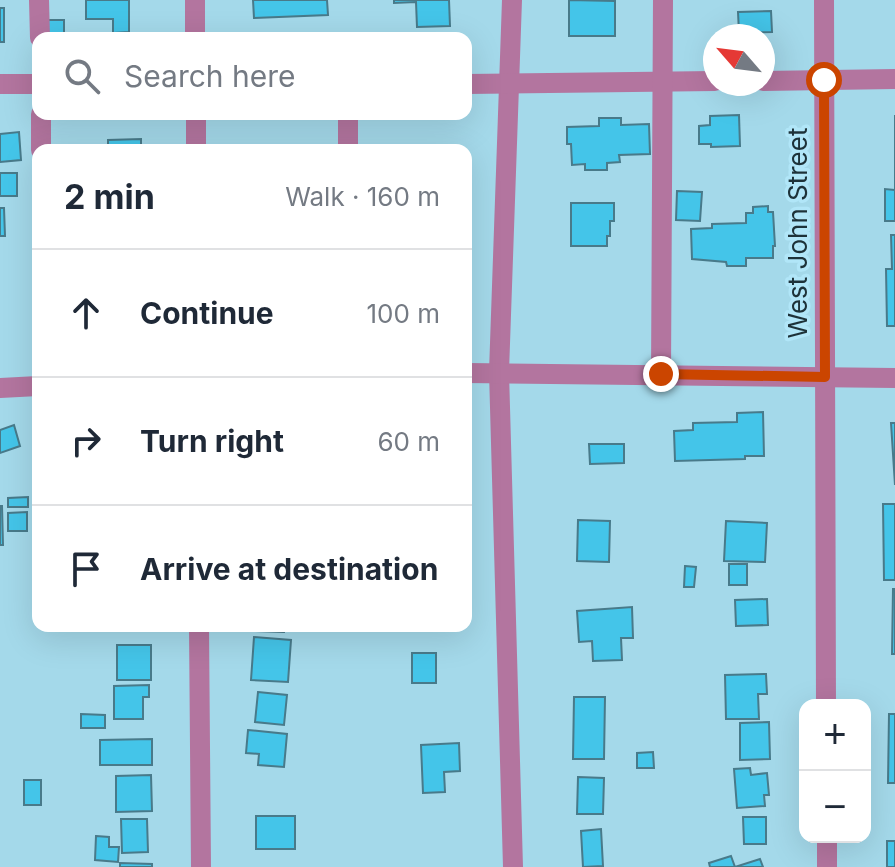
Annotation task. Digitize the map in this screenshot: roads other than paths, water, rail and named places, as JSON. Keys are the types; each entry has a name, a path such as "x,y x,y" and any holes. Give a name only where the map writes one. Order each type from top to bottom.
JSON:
{"street":[{"path":"39,0 40,32"},
{"path":"195,0 195,32"},
{"path":"512,0 499,372 513,867"},
{"path":"661,374 663,0"},
{"name":"West John Street","path":"824,0 826,699"},
{"path":"775,81 895,79"},
{"path":"472,84 703,81"},
{"path":"0,84 32,84"},
{"path":"41,120 41,144"},
{"path":"196,120 196,144"},
{"path":"348,120 348,144"},
{"path":"472,373 895,378"},
{"path":"0,388 32,386"},
{"path":"199,632 201,867"},
{"path":"827,843 827,867"}]}
